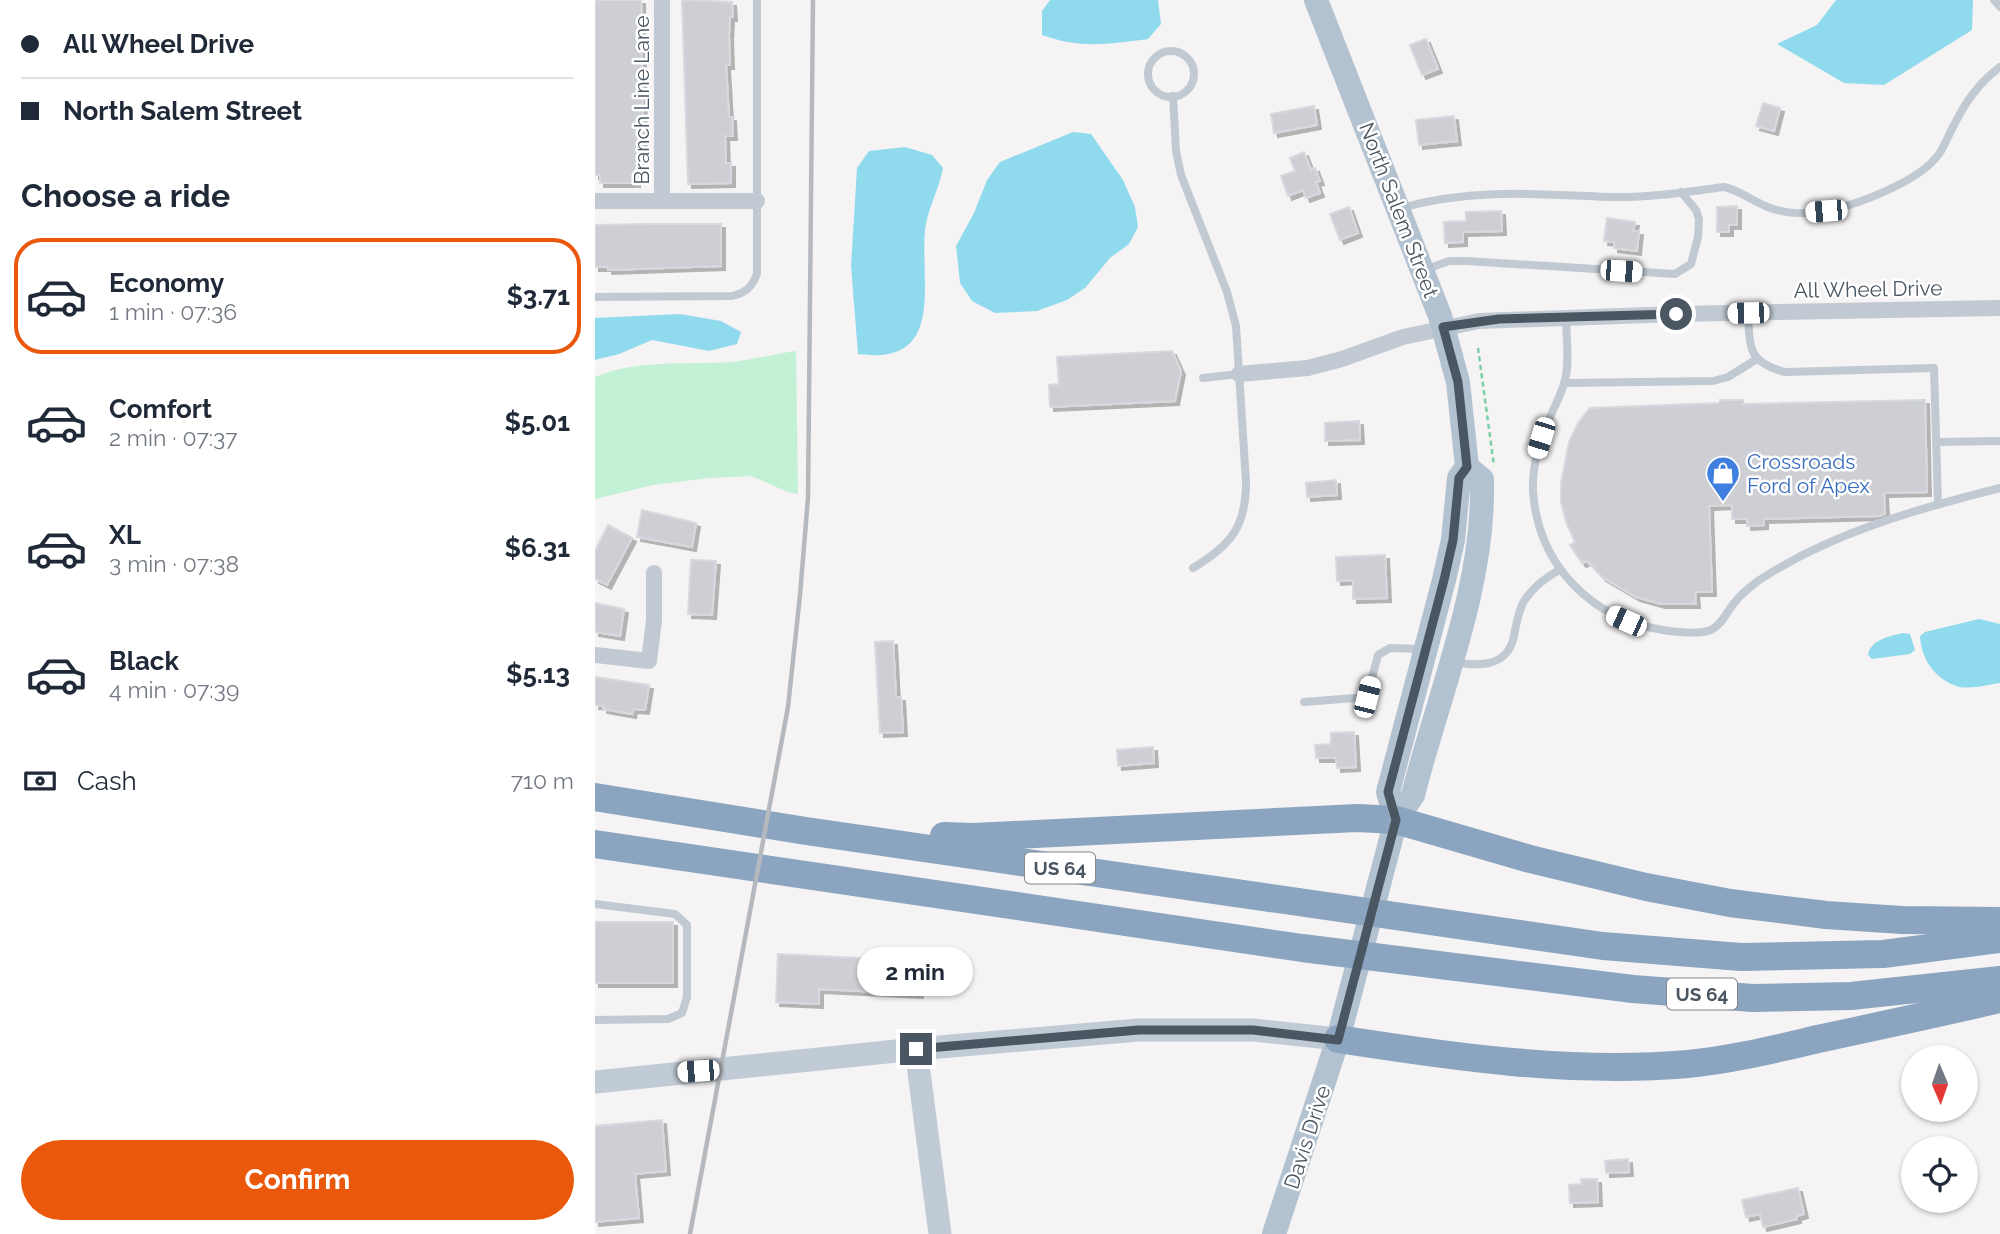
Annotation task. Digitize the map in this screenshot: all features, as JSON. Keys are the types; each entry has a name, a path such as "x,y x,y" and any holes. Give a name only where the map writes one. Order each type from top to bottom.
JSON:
{"highway":[{"name":"US 64","path":"595,797 806,831 1603,946 1741,957 1883,954 2000,939"},
{"path":"838,835 974,837 1343,819 1396,820 1530,859 1646,887 1730,903 1826,915 1902,920 2000,921"},
{"name":"US 64","path":"595,844 1302,948 1633,989 1753,998 1851,996 2000,980"},
{"path":"1338,1040 1467,1058 1542,1065 1688,1064 1760,1052 2000,999"}],"main road":[{"name":"North Salem Street","path":"1316,0 1443,327 1458,382 1467,467 1459,478 1453,540 1388,792 1396,820"},
{"name":"North Salem Street","path":"1338,1040 1396,820 1413,796 1475,565 1481,522 1482,479 1467,467"},
{"path":"1451,662 1442,654 1441,648 1456,586 1453,540"},
{"path":"595,1082 916,1049 1139,1030 1253,1030 1338,1040"},
{"name":"Davis Drive","path":"1274,1234 1338,1040"},
{"path":"916,1049 940,1234"}],"street":[{"name":"Branch Line Lane","path":"662,0 662,201"},
{"path":"595,201 757,201"},
{"name":"All Wheel Drive","path":"1239,374 1308,368 1403,337 1479,321 2000,308"},
{"path":"595,655 649,661 654,620 654,573"}],"lane":[{"path":"595,297 732,296 752,288 757,274 757,0"},
{"path":"1994,0 2000,7"},
{"path":"1170,51 1183,54 1189,59 1194,72 1191,86 1180,95 1173,96 1158,92 1149,79 1155,57 1170,51"},
{"path":"1398,208 1427,200 1503,193 1613,197 1724,187 1778,211 1826,211 1863,199 1907,180 1926,168 1939,154 1962,108 1977,86 2000,67"},
{"path":"1173,96 1178,166 1234,314 1246,504 1241,524 1223,549 1193,568"},
{"path":"1423,270 1449,261 1467,261 1675,274 1691,264 1698,237 1696,210 1681,192"},
{"path":"1748,313 1751,346 1757,359 1770,368 1785,372 1934,368 1938,505"},
{"path":"1566,317 1564,383 1541,438 1533,474 1536,514 1547,549 1559,570 1582,596 1626,621 1668,631 1705,631 1718,625 1734,604 1757,582 1799,557 1851,533 2000,488"},
{"path":"1564,383 1713,381 1735,373 1757,359"},
{"path":"1203,378 1239,374"},
{"path":"1937,443 2000,441"},
{"path":"1451,662 1485,665 1500,659 1510,647 1517,617 1529,595 1548,576 1559,570"},
{"path":"1304,702 1367,697 1378,656 1390,648 1426,650"},
{"path":"595,904 675,914 687,925 687,997 682,1013 668,1019 595,1020"}],"green space":[{"path":"796,351 798,494 751,476 653,485 595,499 595,377 628,367 731,362"}],"water":[{"path":"1050,0 1158,0 1161,24 1148,39 1095,44 1069,42 1042,35 1042,11"},
{"path":"1836,0 1973,0 1972,30 1884,85 1844,83 1777,44 1817,25"},
{"path":"1073,132 1091,134 1123,180 1135,207 1138,227 1129,244 1110,258 1085,288 1067,300 1037,311 995,313 972,301 960,283 956,246 974,213 987,180 1000,162"},
{"path":"905,147 932,155 943,168 925,230 923,317 917,334 905,347 886,354 858,354 851,266 857,168 869,151"},
{"path":"680,314 721,321 741,332 737,344 709,351 652,340 619,354 595,360 595,318"},
{"path":"1979,619 2000,624 2000,683 1956,686 1941,678 1930,666 1923,652 1920,636 1925,632"},
{"path":"1903,633 1910,634 1915,650 1910,654 1872,659 1868,655 1877,642"}],"building":[{"path":"595,0 641,0 643,141 642,169 636,168 636,183 600,183 600,175 595,175"},
{"path":"682,0 732,2 730,65 726,65 729,117 732,117 733,136 725,136 726,163 731,163 731,183 688,184"},
{"path":"1426,39 1438,69 1422,75 1410,45"},
{"path":"1763,103 1780,108 1774,131 1756,126"},
{"path":"1314,106 1317,125 1274,133 1271,114"},
{"path":"1454,116 1457,141 1419,145 1416,120"},
{"path":"1304,152 1311,170 1315,168 1320,181 1316,182 1320,193 1306,198 1303,190 1288,196 1281,176 1295,171 1290,158"},
{"path":"1737,206 1737,225 1729,225 1729,232 1717,232 1717,207"},
{"path":"1349,207 1358,233 1340,240 1330,214"},
{"path":"1501,211 1502,231 1463,232 1463,242 1445,243 1444,222 1466,221 1466,212"},
{"path":"1607,218 1635,222 1633,231 1639,231 1637,251 1614,248 1614,242 1604,241"},
{"path":"721,224 721,266 608,270 608,267 595,267 595,225"},
{"path":"1172,351 1181,371 1175,401 1050,407 1049,385 1059,384 1057,357"},
{"name":"Crossroads Ford of Apex","path":"1720,400 1743,400 1743,404 1925,400 1927,492 1884,493 1885,514 1879,516 1764,519 1764,525 1747,526 1747,519 1732,519 1732,505 1709,506 1712,592 1695,592 1696,604 1661,604 1636,597 1602,577 1587,561 1582,563 1570,545 1575,542 1561,502 1561,483 1569,442 1578,423 1590,408 1720,403"},
{"path":"1359,421 1360,440 1325,441 1325,423"},
{"path":"1336,480 1337,495 1307,497 1306,483"},
{"path":"642,510 696,523 692,547 637,537"},
{"path":"608,525 632,538 607,585 595,579 595,551"},
{"path":"1385,555 1387,598 1353,599 1353,580 1337,581 1336,557"},
{"path":"691,560 716,561 712,615 688,614"},
{"path":"595,603 624,609 620,636 595,632"},
{"path":"893,641 896,697 901,697 903,732 880,733 875,642"},
{"path":"595,677 649,685 645,710 633,709 632,714 595,705"},
{"path":"1354,732 1356,767 1337,768 1336,758 1316,758 1315,745 1331,744 1331,733"},
{"path":"1153,747 1154,763 1118,766 1117,750"},
{"path":"595,922 673,922 673,983 595,983"},
{"path":"778,954 920,961 919,994 819,989 819,1004 776,1002"},
{"path":"662,1120 666,1171 635,1174 639,1218 595,1222 595,1126"},
{"path":"1628,1159 1629,1172 1606,1173 1605,1161"},
{"path":"1581,1179 1597,1179 1598,1202 1570,1203 1569,1185 1581,1184"},
{"path":"1798,1188 1804,1214 1797,1216 1797,1219 1763,1227 1760,1214 1746,1217 1742,1200"}],"railway":[{"path":"690,1234 788,707 800,595 808,498 813,0"}],"place":[{"name":"Crossroads Ford of Apex","path":"1723,503"}],"route":[{"path":"916,1049 1139,1030 1253,1030 1338,1040 1396,820 1388,792 1444,580 1458,511 1459,478 1467,467 1458,382 1443,327 1499,319 1676,314"}]}
